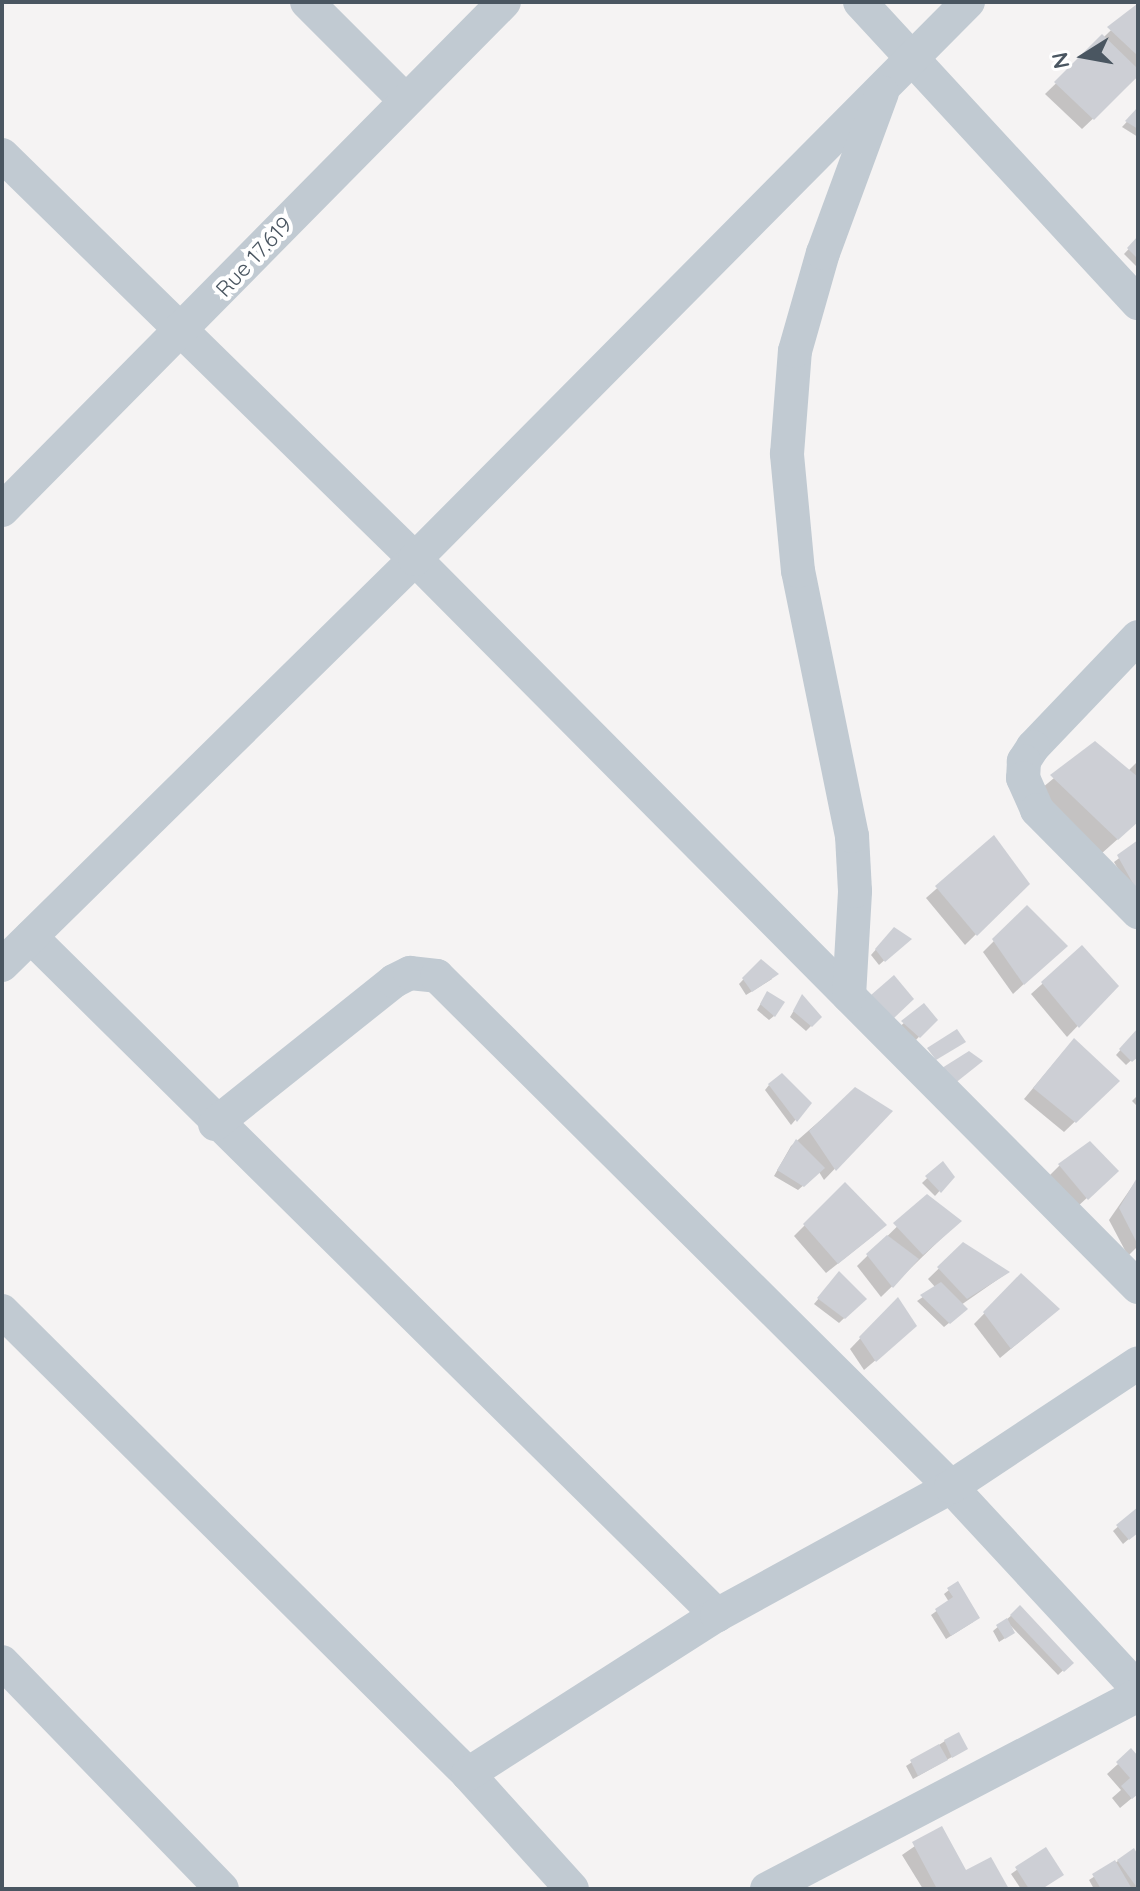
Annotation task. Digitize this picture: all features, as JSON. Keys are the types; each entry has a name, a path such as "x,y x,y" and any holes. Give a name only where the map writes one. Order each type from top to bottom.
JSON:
{"street":[{"path":"307,2 404,99"},
{"name":"Rue 17.619","path":"2,510 181,334 404,99 504,2"},
{"path":"860,2 1138,303"},
{"path":"2,965 415,559 883,89 909,57 968,2"},
{"path":"849,996 855,891 852,836 798,571 787,454 795,351 823,253 883,89"},
{"path":"2,155 181,334 415,559 1138,1287"},
{"path":"1138,637 1033,747 1024,761 1023,778 1037,810 1138,912"},
{"path":"31,937 215,1124 717,1615"},
{"path":"215,1124 394,981 410,973 437,976 951,1487 1138,1692 767,1889"},
{"path":"9,1331 468,1774 572,1889"},
{"path":"468,1774 717,1615 951,1487 1138,1363"},
{"path":"2,1662 222,1889"}],"building":[{"path":"1138,5 1138,56 1107,27"},
{"path":"1102,34 1138,69 1138,76 1094,120 1054,82"},
{"path":"1138,107 1138,129 1125,121"},
{"path":"1138,236 1138,259 1127,248"},
{"path":"1095,741 1138,777 1138,822 1118,840 1050,775"},
{"path":"994,835 1030,884 977,936 935,886"},
{"path":"1138,840 1138,884 1135,887 1117,855"},
{"path":"1027,905 1068,946 1024,985 992,939"},
{"path":"894,927 912,939 885,962 875,949"},
{"path":"1082,945 1119,986 1079,1028 1041,982"},
{"path":"761,959 779,974 752,992 742,978"},
{"path":"894,975 914,999 894,1018 871,995"},
{"path":"767,991 785,1002 775,1017 760,1004"},
{"path":"802,994 822,1017 812,1027 793,1011"},
{"path":"924,1003 938,1020 920,1038 901,1021"},
{"path":"1138,1028 1138,1057 1132,1062 1119,1049"},
{"path":"957,1029 966,1042 936,1060 927,1048"},
{"path":"1074,1038 1120,1081 1076,1123 1033,1088"},
{"path":"969,1051 983,1061 954,1084 942,1068"},
{"path":"782,1073 812,1103 797,1122 768,1084"},
{"path":"855,1087 893,1111 836,1171 809,1131"},
{"path":"796,1139 825,1168 804,1187 777,1170"},
{"path":"1090,1141 1119,1171 1088,1200 1058,1164"},
{"path":"943,1161 955,1177 941,1193 925,1176"},
{"path":"1138,1176 1138,1245 1119,1208"},
{"path":"845,1182 887,1225 838,1264 803,1224"},
{"path":"927,1194 962,1221 923,1255 893,1223"},
{"path":"887,1235 919,1259 893,1288 866,1254"},
{"path":"963,1242 1010,1272 967,1299 937,1267"},
{"path":"839,1271 867,1299 845,1319 817,1298"},
{"path":"1021,1273 1060,1309 1011,1349 983,1312"},
{"path":"941,1282 968,1309 950,1324 920,1295"},
{"path":"898,1297 917,1326 876,1362 859,1337"},
{"path":"1138,1507 1138,1533 1129,1540 1116,1525"},
{"path":"958,1581 980,1618 951,1636 935,1609 953,1597 947,1588"},
{"path":"1020,1605 1074,1663 1064,1672 1010,1615"},
{"path":"1007,1618 1015,1633 1005,1639 996,1625"},
{"path":"959,1732 968,1749 952,1758 944,1740"},
{"path":"939,1744 948,1760 918,1776 910,1760"},
{"path":"1131,1748 1138,1756 1138,1794 1132,1799 1121,1786 1130,1778 1116,1762"},
{"path":"942,1826 966,1870 991,1857 1009,1889 937,1889 912,1842"},
{"path":"1046,1847 1064,1875 1042,1889 1029,1889 1015,1867"},
{"path":"1134,1848 1138,1855 1138,1889 1117,1860"},
{"path":"1115,1860 1132,1889 1101,1889 1092,1874"}]}
